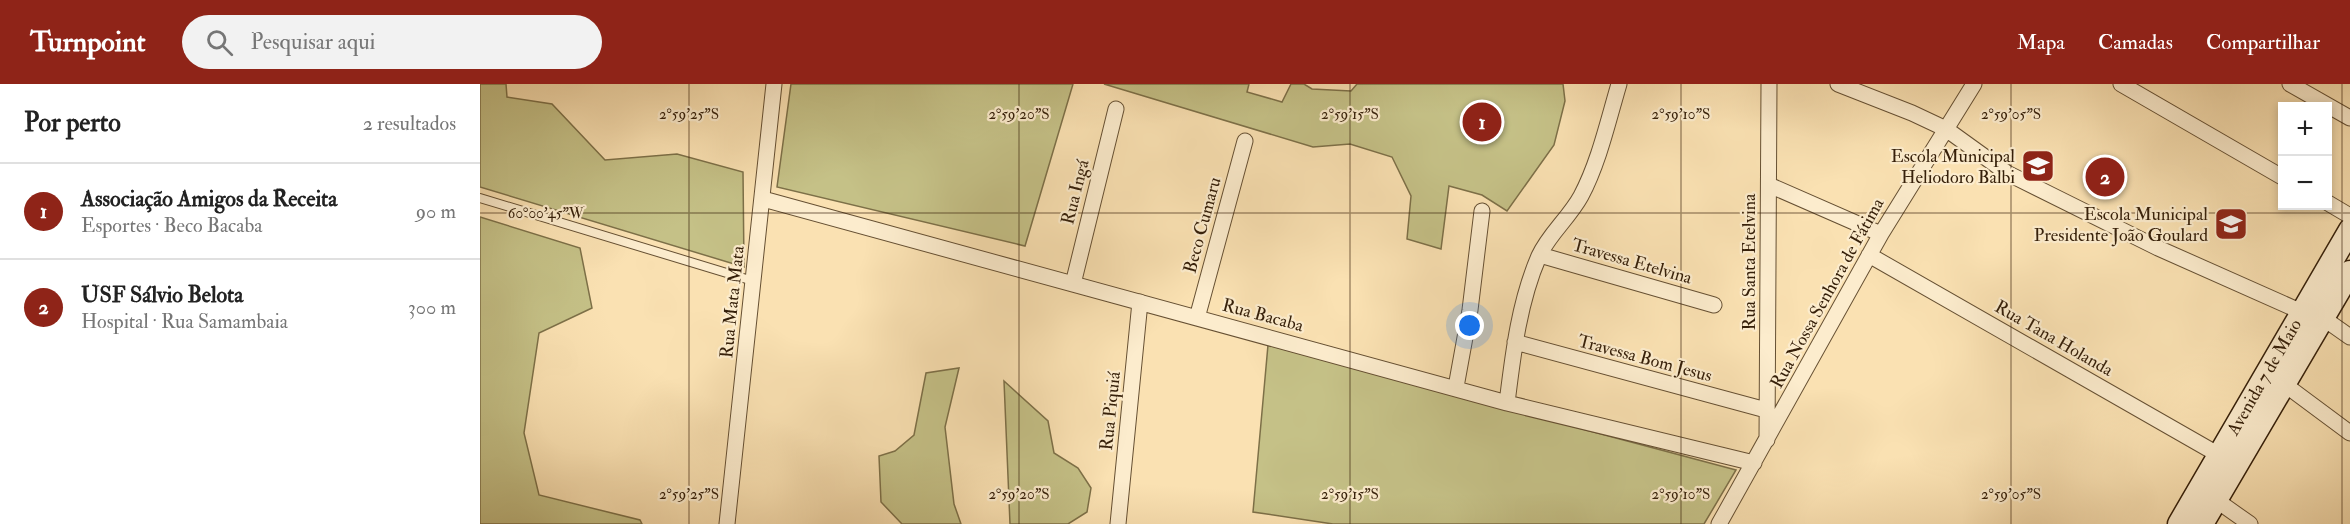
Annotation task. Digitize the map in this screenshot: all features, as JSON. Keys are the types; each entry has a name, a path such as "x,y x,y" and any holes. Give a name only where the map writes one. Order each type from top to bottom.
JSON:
{"main road":[{"name":"Avenida 7 de Maio","path":"2202,524 2284,384 2350,230"},
{"name":"Avenida 7 de Maio","path":"2179,524 2219,455 2313,315 2350,272"}],"street":[{"name":"Rua Mata Mata","path":"728,524 774,84"},
{"path":"1507,403 1515,342 1530,283 1540,255 1582,194 1602,142 1619,84"},
{"name":"Rua Santa Etelvina","path":"1767,440 1769,84"},
{"path":"1838,84 1946,129 2007,173 2158,248 2313,315 2350,337"},
{"name":"Rua Nossa Senhora de Fátima","path":"1719,524 1881,234 1974,84"},
{"path":"2121,84 2278,174"},
{"path":"2290,84 2350,118"},
{"name":"Rua Ingá","path":"1072,284 1116,109"},
{"name":"Beco Cumaru","path":"1197,318 1245,141"},
{"path":"1769,185 1881,234"},
{"name":"Rua Bacaba","path":"763,199 1456,387 1507,403 1754,463"},
{"path":"2332,205 2350,216"},
{"path":"1456,387 1470,310 1482,211"},
{"name":"Travessa Etelvina","path":"1540,255 1714,305"},
{"name":"Rua Tana Holanda","path":"1869,255 2219,455"},
{"name":"Rua Piquiá","path":"1118,524 1140,302"},
{"name":"Travessa Bom Jesus","path":"1515,342 1766,410"},
{"path":"2284,384 2350,433"},
{"path":"2216,500 2250,524"}],"lane":[{"path":"480,198 753,281"}],"shaded area":[{"path":"480,84 506,84 507,97 552,104 605,160 677,154 743,172 744,267 480,187"},
{"path":"791,84 1073,84 1025,246 777,187"},
{"path":"1104,84 1249,84 1247,92 1282,102 1291,84 1304,84 1312,89 1351,91 1357,84 1563,84 1565,101 1554,145 1507,211 1482,195 1449,186 1441,249 1407,239 1411,196 1392,157 1350,144 1313,147"},
{"path":"480,217 580,248 592,308 539,333 524,433 539,495 640,520 642,524 480,524"},
{"path":"1268,345 1736,470 1704,524 1333,524 1253,512"},
{"path":"959,368 945,427 954,504 961,524 902,524 881,502 879,456 895,451 914,435 926,373"},
{"path":"1004,381 1048,421 1054,453 1078,468 1091,488 1087,512 1068,524 1010,524"}],"place":[{"name":"Associação Amigos da Receita","path":"1482,122"},
{"name":"Escola Municipal Heliodoro Balbi","path":"2038,166"},
{"name":"USF Sálvio Belota","path":"2105,177"},
{"name":"Escola Municipal Presidente João Goulard","path":"2231,224"}]}
